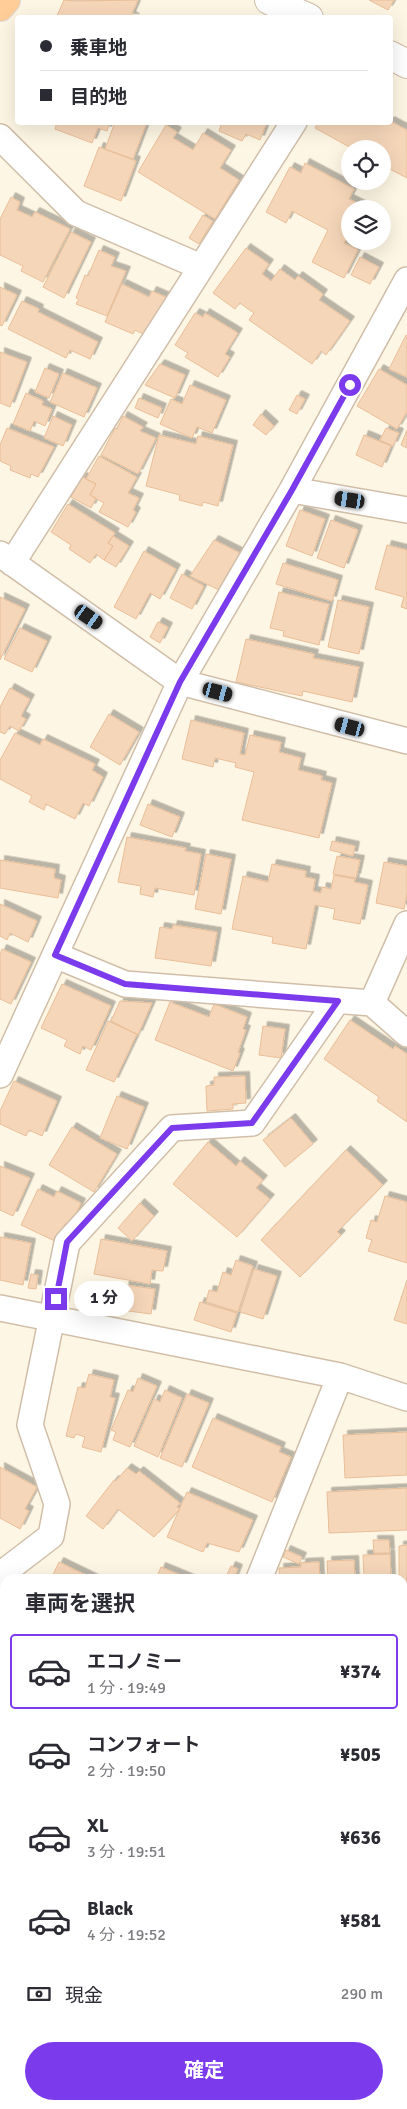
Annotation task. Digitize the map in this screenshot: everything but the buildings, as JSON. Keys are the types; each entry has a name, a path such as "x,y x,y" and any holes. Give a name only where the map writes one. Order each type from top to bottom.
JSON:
{"highway":[{"path":"0,7 6,0"}],"street":[{"path":"269,0 302,15"},
{"path":"393,57 407,64"},
{"path":"292,125 201,267 6,558 180,682 407,742"},
{"path":"0,137 76,212 201,267"},
{"path":"0,1076 5,1048 55,955 180,682 292,490 407,280"},
{"path":"292,490 407,510"},
{"path":"372,1003 407,924"},
{"path":"55,955 125,984 372,1003 407,1034"},
{"path":"3,1574 51,1536 57,1504 30,1425 67,1242 172,1128 252,1123 338,1001"},
{"path":"0,1308 340,1376 407,1398"},
{"path":"261,1574 340,1376"}],"route":[{"path":"56,1299 67,1242 172,1128 252,1123 338,1001 125,984 55,955 180,682 292,490 350,385"}]}
